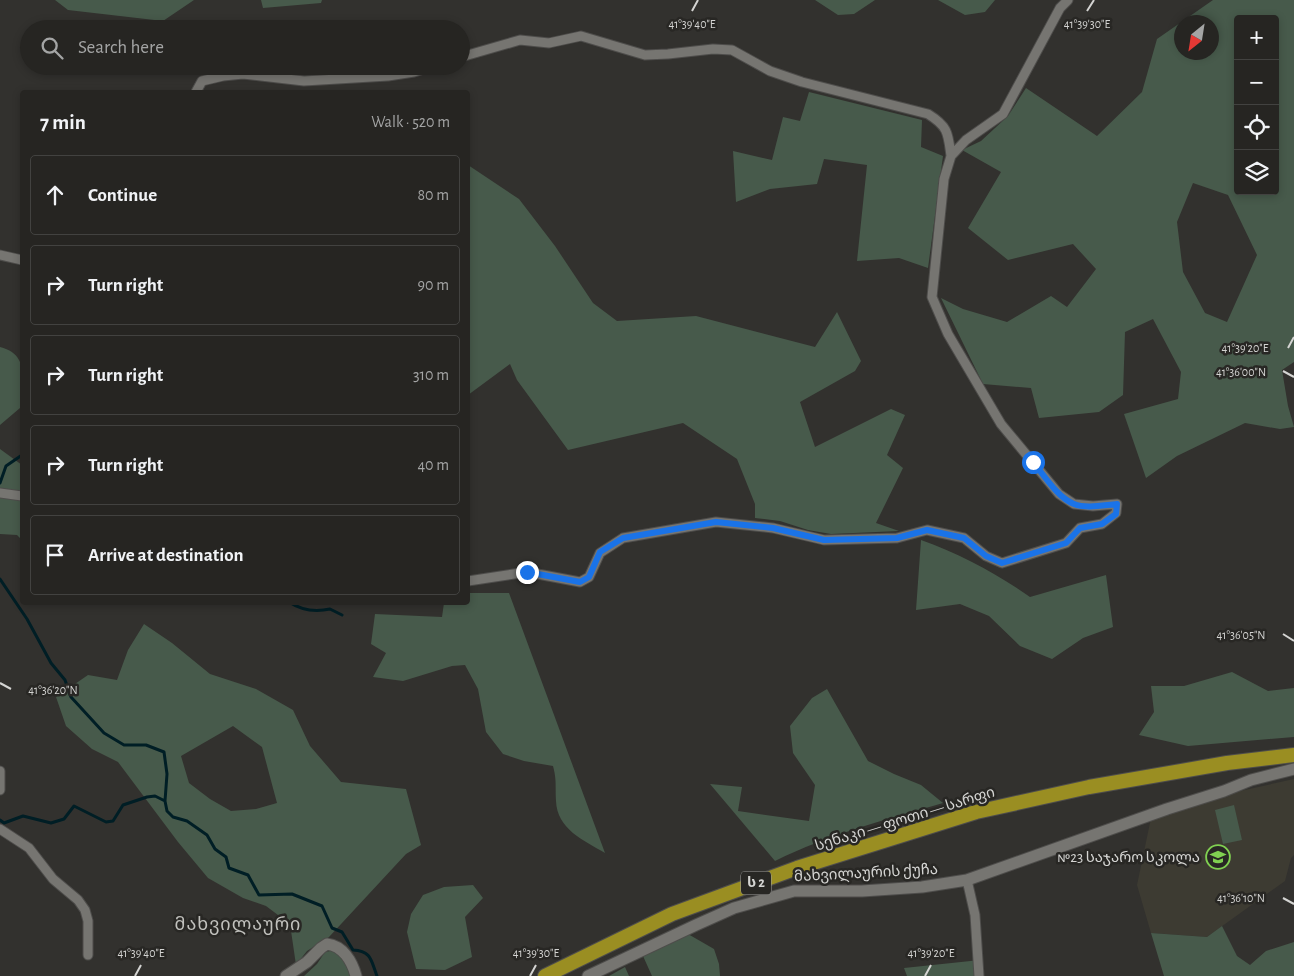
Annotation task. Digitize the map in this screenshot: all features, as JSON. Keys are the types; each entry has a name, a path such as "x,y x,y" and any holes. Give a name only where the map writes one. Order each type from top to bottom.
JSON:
{"highway":[{"name":"სენაკი — ფოთი — სარფი","path":"544,976 672,914 797,868 976,812 1089,787 1227,763 1294,755"}],"street":[{"path":"951,156 966,140 1003,114 1060,8 1068,0"},
{"path":"470,54 520,40 549,43 581,36 645,55 713,49 732,50 770,71 802,82 928,114 941,122 948,132 951,156 944,179 932,297 941,320 1001,424 1059,494 1074,504 1093,506 1117,504 1116,514 1102,524 1080,528 1066,543 1002,563 986,556 964,538 927,530 897,538 824,540 773,528 716,522 623,538 600,552 589,577 580,582 527,572 470,581"},
{"path":"197,90 202,82 230,75"},
{"path":"252,75 304,81 394,75"},
{"path":"0,255 20,260"},
{"path":"0,493 20,496"},
{"name":"მახვილაურის ქუჩა","path":"588,976 734,908 794,891 862,891 922,887 967,880 1251,780 1294,769"},
{"path":"0,771 0,790"},
{"path":"0,830 29,848 53,879 78,900 85,910 88,921 88,955"},
{"path":"967,880 975,916 979,976"},
{"path":"286,976 308,962 327,944 341,949 354,968 356,976"}],"shaded area":[{"name":"№23 საჯარო სკოლა","path":"1294,779 1294,855 1291,858 1285,881 1207,937 1151,933 1137,885 1151,818 1222,795"}],"green space":[{"path":"55,0 194,0 164,20 68,10"},
{"path":"261,0 322,0 321,3 263,8"},
{"path":"815,0 875,0 854,14 838,15"},
{"path":"938,0 995,0 985,12 965,15"},
{"path":"1213,0 1294,0 1294,362 1282,370 1288,406 1294,427 1280,429 1245,423 1177,456 1146,478 1124,414 1178,399 1181,372 1153,319 1125,332 1123,395 1099,412 1039,418 1031,388 983,384 941,298 963,309 1007,322 1051,296 1067,307 1096,269 1073,244 1008,260 968,228 1001,172 962,150 981,141 1008,116 1026,88 1097,136 1142,92 1157,39 1174,27 1174,60 1219,60 1219,15 1191,15","holes":["1193,183 1228,195 1257,255 1227,322 1205,313 1183,272 1177,222"]},
{"path":"809,92 922,120 921,147 943,156 928,268 899,258 857,261 867,165 824,159 817,184 770,189 736,202 733,151 772,160 783,117 800,121"},
{"path":"470,166 519,199 555,246 593,303 617,321 696,316 815,347 837,312 861,361 855,371 800,402 815,447 891,409 905,415 887,455 903,468 876,523 899,531 831,534 808,530 780,521 755,518 755,504 737,459 683,423 568,450 517,380 510,364 470,394"},
{"path":"0,347 16,355 20,362 20,408 0,425"},
{"path":"0,449 20,464 20,538 17,535 0,534"},
{"path":"921,540 950,551 977,565 1030,597 1106,575 1113,627 1083,638 1052,659 1020,646 989,616 960,604 916,610"},
{"path":"470,593 509,593 605,853 573,833 561,819 557,811 553,766 524,761 503,754 486,732 478,689 465,665 452,666 403,681 373,677 386,653 371,644 375,614 442,617 444,605 470,605"},
{"path":"144,624 172,643 210,674 256,689 293,710 310,746 341,782 406,789 421,845 406,854 329,937 307,951 296,965 290,924 266,906 243,898 208,878 178,842 118,762 92,749 66,726 56,697 88,675 117,680 128,650","holes":["233,726 262,747 277,803 256,809 231,811 210,799 189,783 181,756"]},
{"path":"1232,672 1268,691 1294,688 1294,737 1188,746 1139,735 1154,712 1151,686 1184,686"},
{"path":"827,689 868,761 921,785 943,803 837,835 775,861 710,784 742,787 738,811 809,821 815,785 793,753 790,726 812,698"},
{"path":"1234,805 1242,840 1223,844 1215,810"},
{"path":"473,885 483,898 465,917 472,957 445,970 416,969 407,932 411,914 423,895 444,887"},
{"path":"1222,926 1237,956 1250,965 1266,951 1294,942 1294,976 1164,976 1151,933 1207,937"},
{"path":"688,934 714,949 719,964 720,976 652,976 643,956"},
{"path":"335,950 358,976 304,976 317,964 325,952"},
{"path":"980,960 980,976 907,976 904,968"},
{"path":"625,967 629,976 609,976"}],"waterway":[{"path":"0,483 6,466 20,456"},
{"path":"0,579 27,619 51,663 65,680 71,697 104,733 124,745 146,745 164,752 167,774 165,801 167,811 173,817 187,821 207,835 215,849 226,857 229,868 248,875 259,895 292,894 322,906 332,928 342,932 353,950 364,952 370,958 377,976"},
{"path":"294,605 309,610 330,609 342,615"},
{"path":"0,820 4,823 23,816 51,823 64,819 74,806 106,822 113,821 123,805 155,796 165,801"}],"place":[{"name":"№23 საჯარო სკოლა","path":"1218,857"}],"district":[{"name":"მახვილაური","path":"238,925"}],"route":[{"path":"527,572 580,582 589,577 600,552 623,538 716,522 773,528 824,540 897,538 927,530 964,538 986,556 1002,563 1066,543 1080,528 1102,524 1116,514 1117,504 1093,506 1074,504 1059,494 1033,462"}]}
